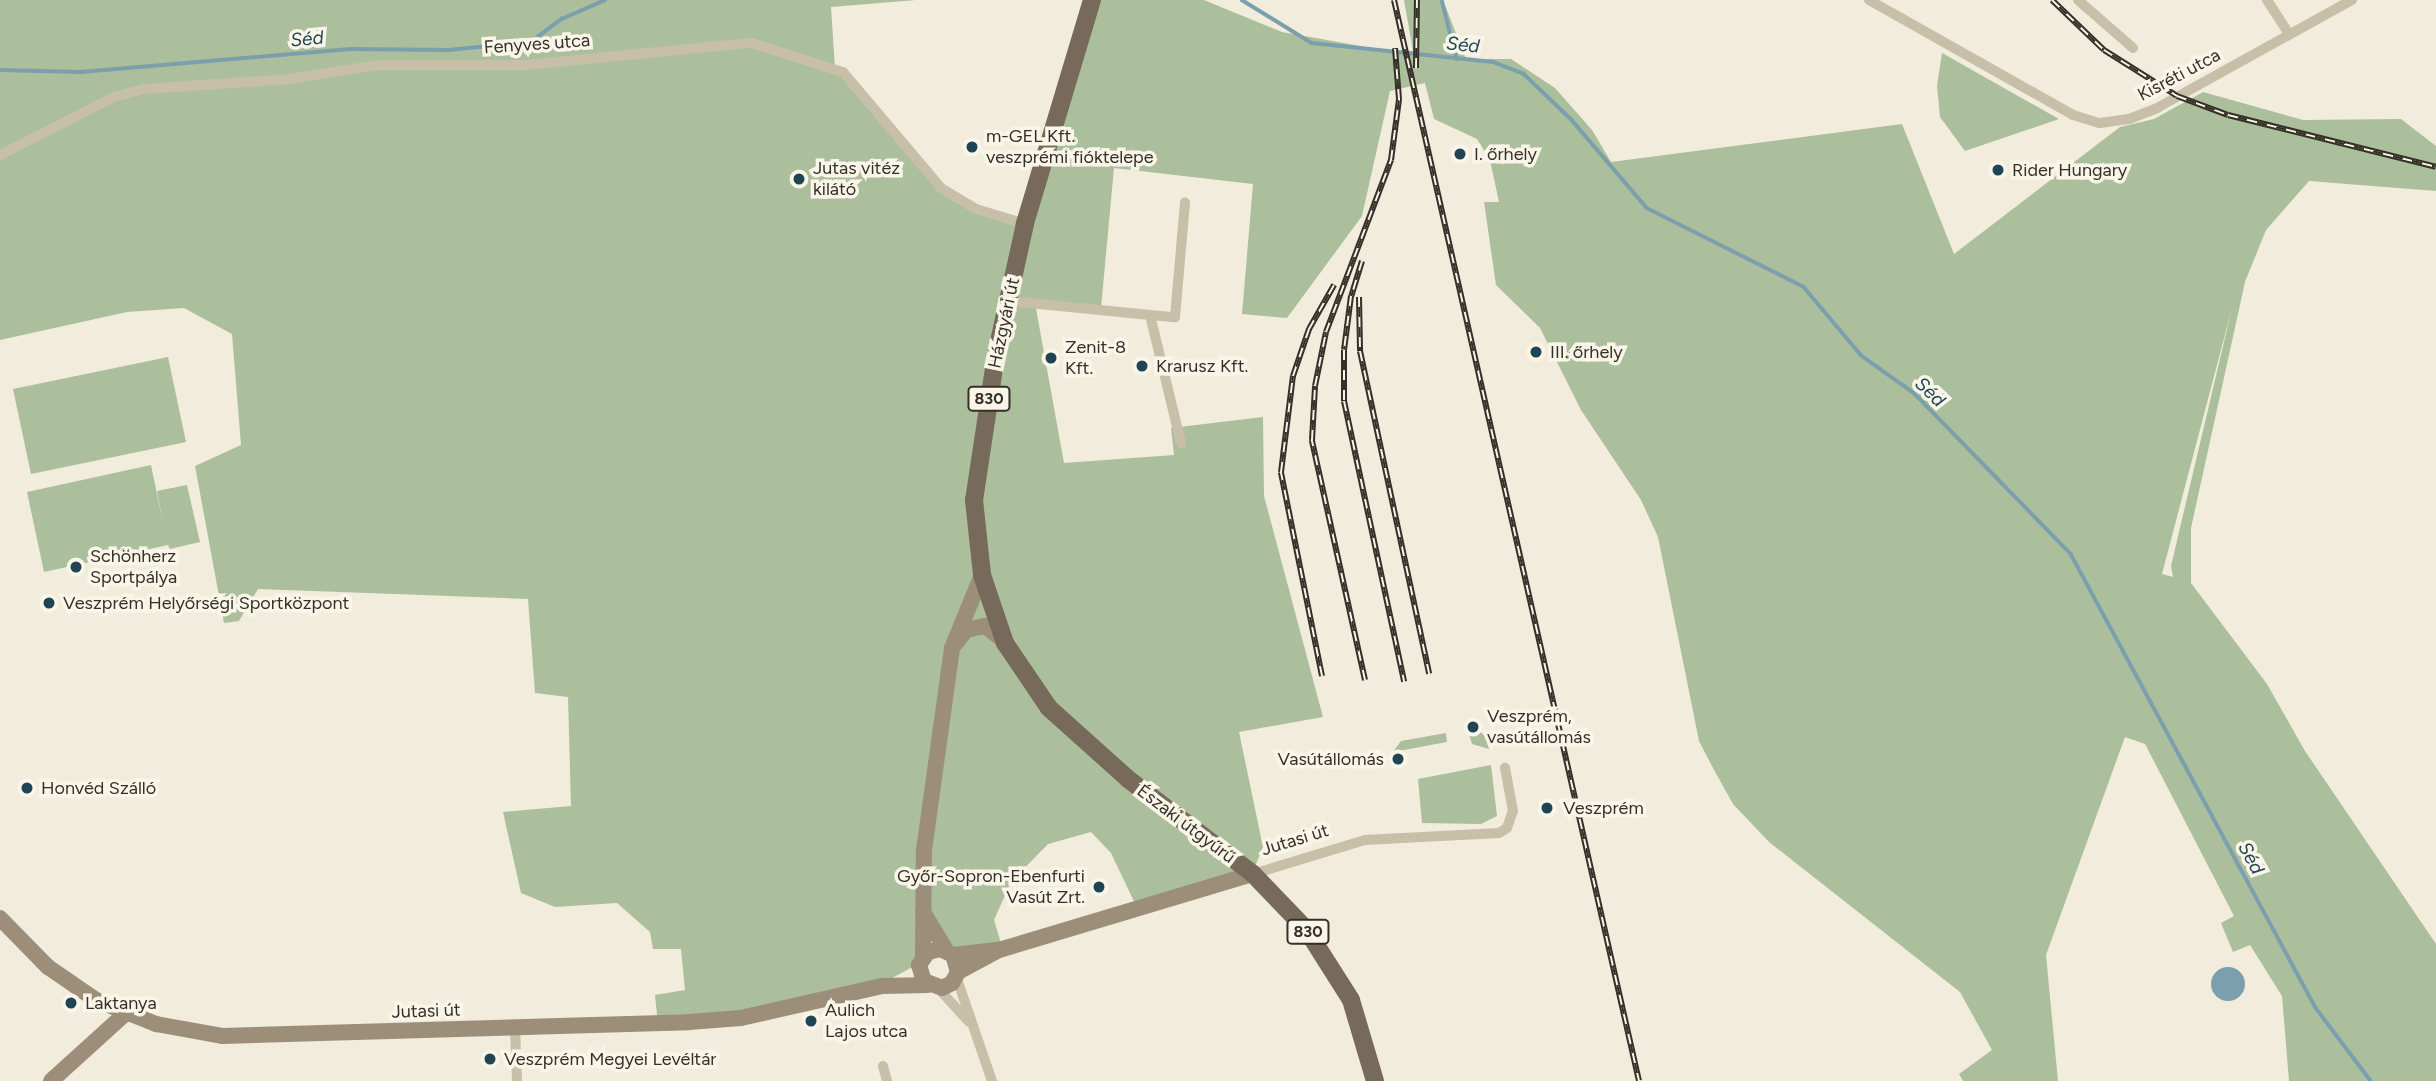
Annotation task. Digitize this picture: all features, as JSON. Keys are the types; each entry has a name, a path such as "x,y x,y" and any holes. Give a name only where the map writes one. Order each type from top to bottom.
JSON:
{"main road":[{"name":"Házgyári út","path":"982,575 974,500 1008,301 1025,224 1092,0"},
{"name":"Északi útgyűrű","path":"982,575 1006,643 1049,708 1128,779 1253,874 1306,929 1336,973 1356,1013 1375,1081"}],"street":[{"name":"Kisréti utca","path":"1869,0 2073,115 2100,123 2129,119 2157,108 2352,0"},
{"path":"2078,0 2133,48"},
{"path":"2267,0 2289,34"},
{"name":"Fenyves utca","path":"0,155 114,97 144,89 289,79 378,65 526,65 752,43 843,72 941,188 976,209 1025,224"},
{"path":"1008,301 1175,317 1185,202"},
{"path":"1150,315 1181,443"},
{"name":"Házgyári út","path":"921,960 924,850 952,649 982,575"},
{"path":"952,649 966,630 975,627 990,627 1006,643"},
{"name":"Jutasi út","path":"1,921 48,967 125,1014 185,1031 258,1037 741,1018 882,986 933,986 999,950 1365,840 1499,833 1507,828 1513,811 1504,768"},
{"path":"922,910 949,952 970,1023 992,1081"},
{"name":"Jutasi út","path":"882,986 921,960 949,952 999,950"},
{"path":"921,960 933,986 970,1023"},
{"path":"51,1081 125,1014"},
{"path":"515,1028 517,1081"},
{"path":"883,1066 887,1081"}],"green space":[{"path":"0,0 916,0 831,7 835,69 941,189 1025,225 1092,0 1204,0 1282,32 1383,50 1413,51 1404,0 1443,0 1466,59 1511,59 1555,88 1592,130 1611,162 1902,124 1954,254 2120,127 2154,119 2203,92 2303,120 2401,119 2436,146 2436,191 2309,181 2266,230 2245,282 2191,528 2191,583 2267,684 2305,751 2436,944 2436,1081 2289,1081 2282,996 2250,945 2233,952 2221,923 2234,916 2145,744 2125,737 2046,955 2058,1081 1963,1081 1959,1074 1992,1050 1960,992 1769,842 1733,804 1713,768 1699,741 1658,537 1641,500 1581,410 1540,328 1496,285 1484,202 1499,202 1490,160 1477,139 1434,119 1425,83 1390,91 1362,216 1287,318 1242,314 1253,184 1114,168 1101,308 1035,303 1064,463 1174,455 1171,428 1263,417 1264,496 1323,717 1239,732 1263,847 1251,876 1139,912 1111,853 1091,832 1048,844 1011,882 994,920 1003,950 953,953 934,931 918,964 872,989 658,1025 655,995 685,990 681,949 653,949 650,932 617,903 555,907 521,893 503,812 571,806 568,697 535,693 528,599 258,589 239,621 224,623 195,466 241,445 232,334 184,308 127,312 0,340","holes":["2232,308 2171,566 2173,577 2162,574"]},
{"path":"1942,53 2059,119 1965,151 1940,117 1937,86"},
{"path":"168,357 186,442 31,474 13,389"},
{"path":"151,465 163,523 157,491 187,485 200,542 170,549 168,545 44,572 27,492"},
{"path":"1478,730 1485,736 1489,749 1472,744 1468,731"},
{"path":"1446,733 1447,742 1393,752 1401,741"},
{"path":"1491,765 1497,816 1481,824 1422,823 1418,779"}],"water":[{"path":"2228,967 2240,972 2245,984 2240,996 2228,1001 2216,996 2211,984 2216,972"}],"waterway":[{"name":"Séd","path":"0,70 81,72 350,49 448,50 531,42 562,19 605,0"},
{"name":"Séd","path":"1242,0 1312,43 1493,62 1524,74 1571,119 1647,208 1804,287 1862,356 1914,393 2071,554 2316,1008 2371,1081"},
{"path":"1442,0 1457,59"}],"railway":[{"path":"1394,0 1639,1081"},
{"path":"1416,68 1417,0"},
{"path":"2052,0 2104,50 2177,96 2228,115 2436,167"},
{"path":"1365,680 1312,440 1315,386 1326,332 1391,160 1399,99 1395,48"},
{"path":"1362,261 1351,296 1344,350 1344,401 1404,682"},
{"path":"1322,676 1281,472 1293,376 1309,329 1334,285"},
{"path":"1359,297 1360,351 1429,674"}],"place":[{"name":"m-GEL Kft. veszprémi fióktelepe","path":"972,147"},
{"name":"I. őrhely","path":"1460,154"},
{"name":"Rider Hungary","path":"1998,170"},
{"name":"Jutas vitéz kilátó","path":"799,179"},
{"name":"III. őrhely","path":"1536,352"},
{"name":"Zenit-8 Kft.","path":"1051,358"},
{"name":"Krarusz Kft.","path":"1142,366"},
{"name":"Schönherz Sportpálya","path":"76,567"},
{"name":"Veszprém Helyőrségi Sportközpont","path":"49,603"},
{"name":"Veszprém, vasútállomás","path":"1473,727"},
{"name":"Vasútállomás","path":"1398,759"},
{"name":"Honvéd Szálló","path":"27,788"},
{"name":"Veszprém","path":"1547,808"},
{"name":"Győr-Sopron-Ebenfurti Vasút Zrt.","path":"1099,887"},
{"name":"Laktanya","path":"71,1003"},
{"name":"Aulich Lajos utca","path":"811,1021"},
{"name":"Veszprém Megyei Levéltár","path":"490,1059"}]}
